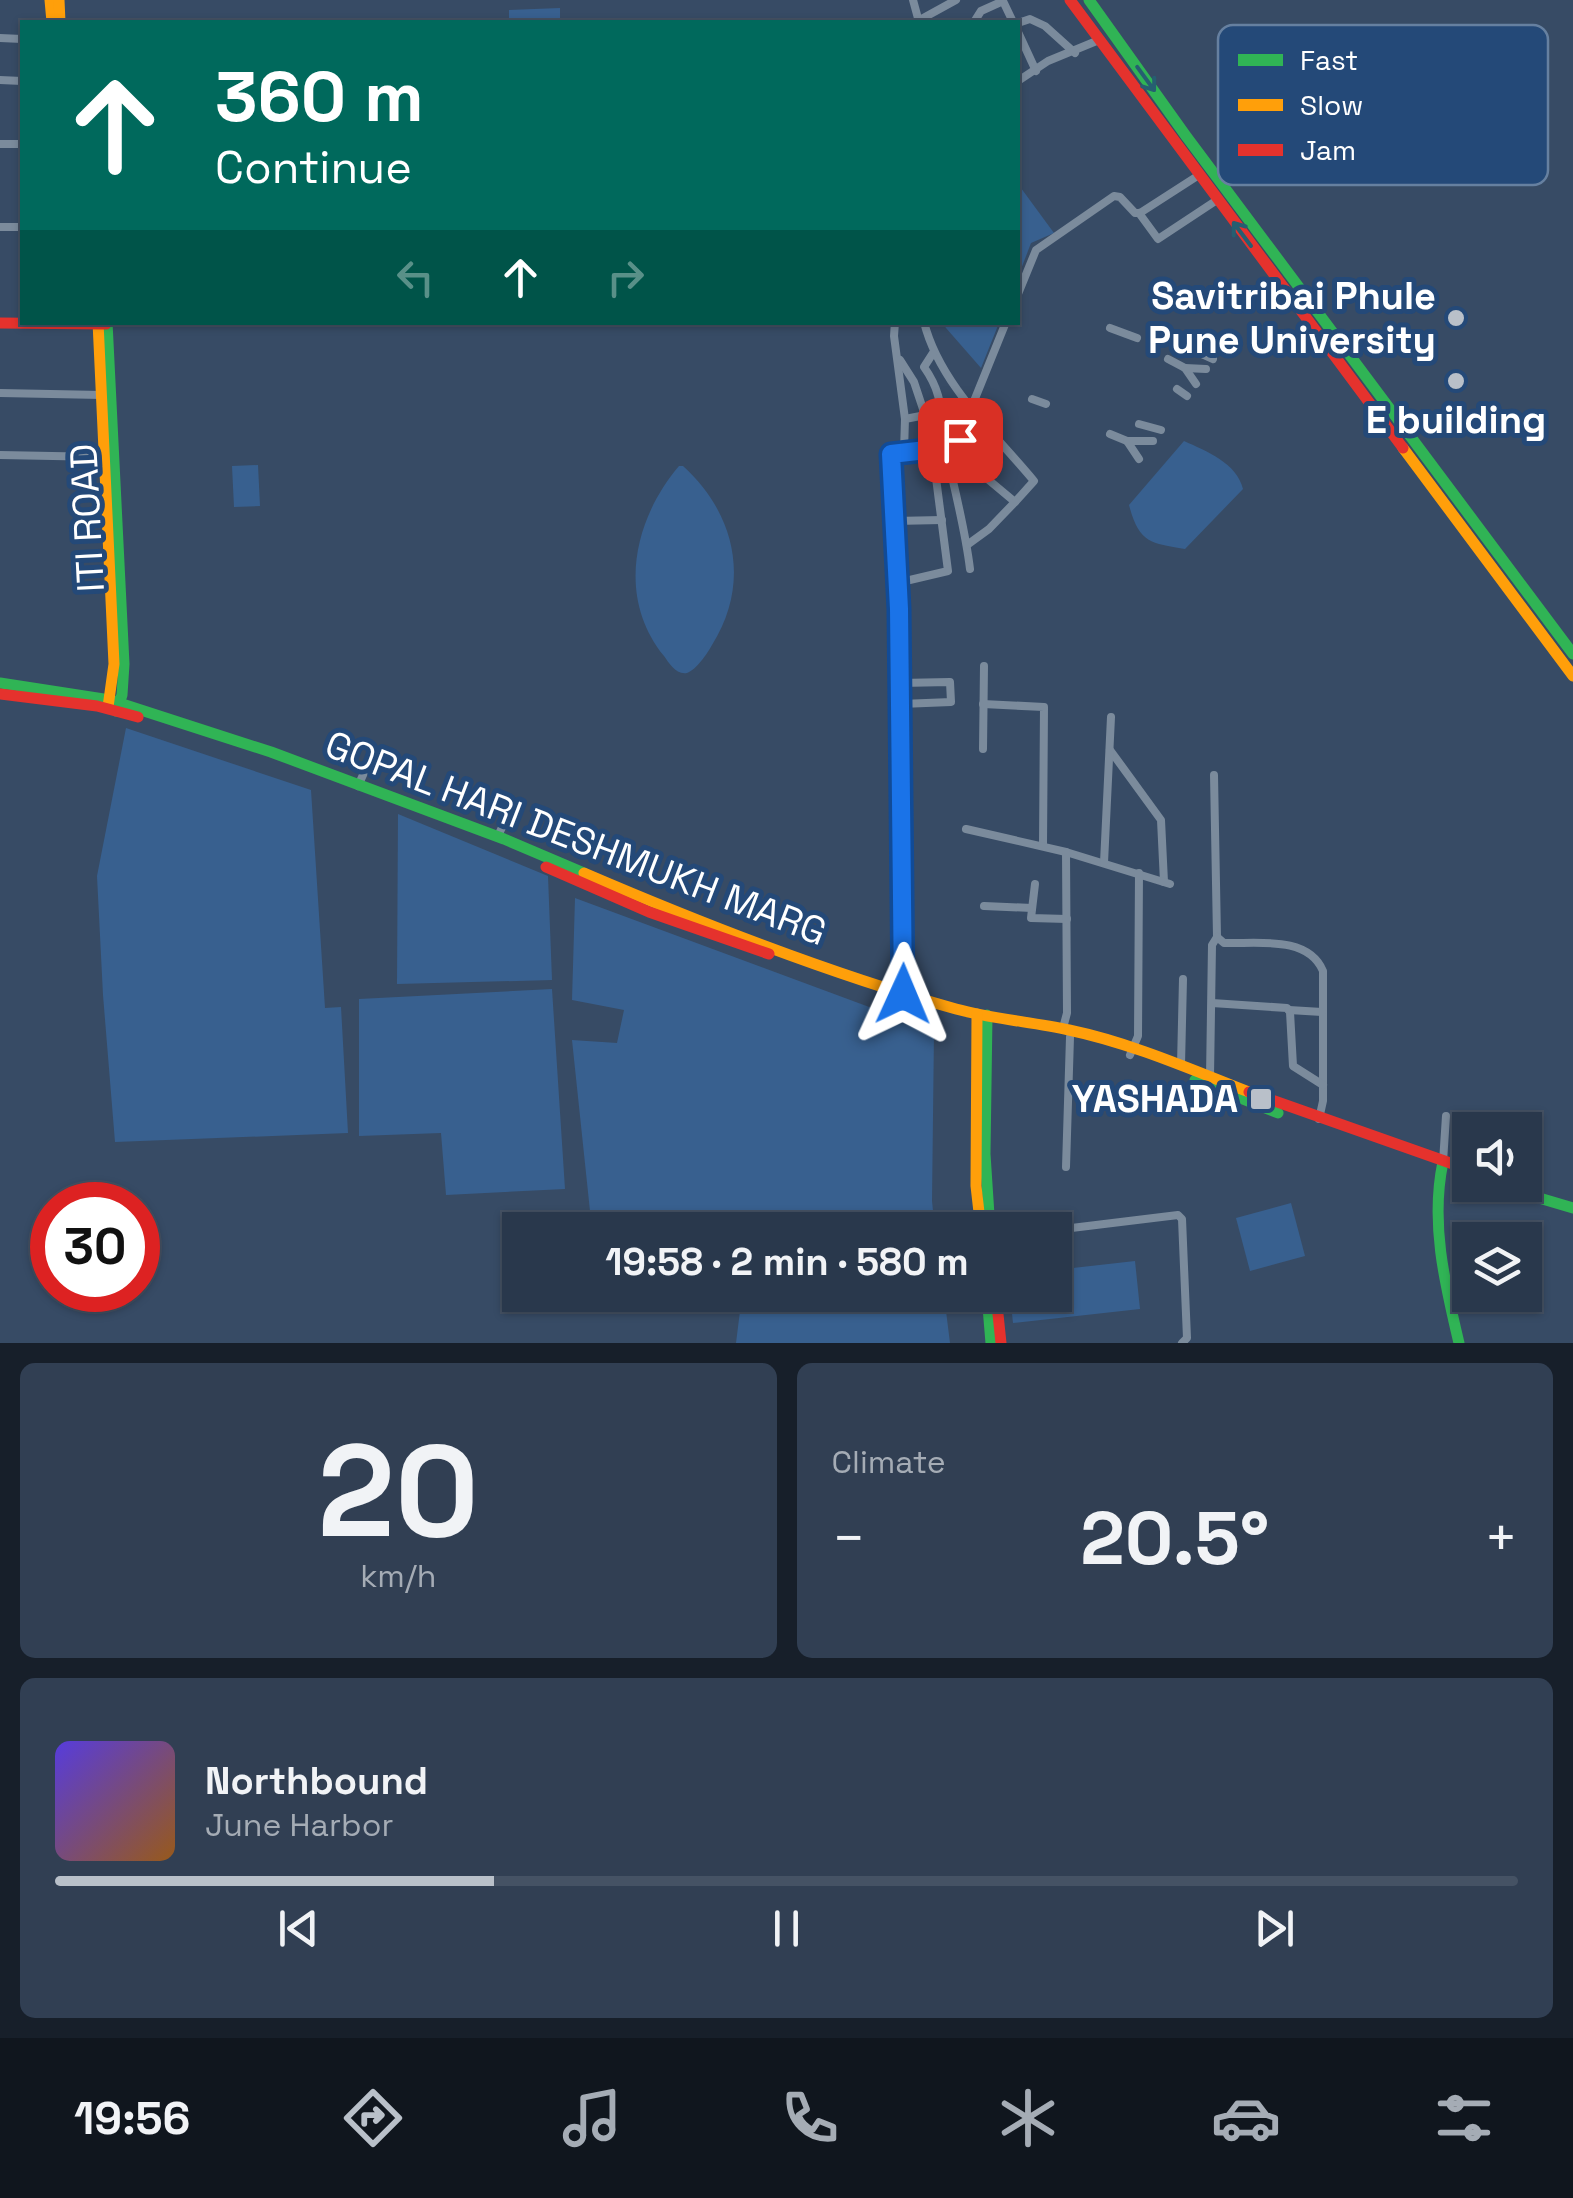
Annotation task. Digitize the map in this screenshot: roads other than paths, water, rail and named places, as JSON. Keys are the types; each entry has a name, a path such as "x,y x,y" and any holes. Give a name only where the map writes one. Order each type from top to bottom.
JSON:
{"main road":[{"path":"1070,0 1573,676"},
{"path":"1089,0 1218,174"},
{"path":"1226,185 1573,654"},
{"name":"ITI ROAD","path":"103,325 102,395 110,457"},
{"name":"ITI ROAD","path":"103,325 112,508 113,705"},
{"name":"GOPAL HARI DESHMUKH MARG","path":"0,683 113,705 271,752 498,836 668,913 982,1018"},
{"name":"GOPAL HARI DESHMUKH MARG","path":"0,694 113,705 501,846 884,995 1066,1033 1181,1065 1452,1171"},
{"path":"978,1212 982,1018"},
{"path":"982,1018 988,1212"},
{"name":"GOPAL HARI DESHMUKH MARG","path":"1133,1052 1252,1104 1452,1168"},
{"path":"1441,1166 1438,1193 1444,1280 1459,1343"},
{"path":"1542,1189 1573,1199"},
{"path":"1542,1199 1573,1208"},
{"path":"989,1312 992,1343"},
{"path":"998,1312 1001,1343"}],"street":[{"path":"921,20 956,0"},
{"path":"975,20 981,11 1003,1 1014,20"},
{"path":"1020,21 1030,18 1044,26 1075,53"},
{"path":"1020,36 1036,71"},
{"path":"1020,80 1048,61 1099,40"},
{"path":"1139,213 1199,174"},
{"path":"1020,289 1036,250 1114,196 1120,196 1139,213 1158,239 1218,200"},
{"path":"896,325 905,419 904,452"},
{"path":"925,325 933,353 1034,482 989,529 967,545"},
{"path":"972,406 1005,325"},
{"path":"1110,328 1137,338"},
{"path":"1193,350 1213,359"},
{"path":"933,353 924,368 939,391 970,569"},
{"path":"897,356 914,382 925,415"},
{"path":"1168,359 1186,368 1206,369"},
{"path":"1186,368 1196,384"},
{"path":"1176,389 1187,396"},
{"path":"0,393 102,395"},
{"path":"1032,399 1046,404"},
{"path":"905,419 972,406"},
{"path":"1139,424 1161,430"},
{"path":"903,994 899,609 891,454 947,447 989,428"},
{"path":"1110,434 1127,441 1153,441"},
{"path":"1127,441 1139,459"},
{"path":"947,447 1015,502"},
{"path":"0,456 110,457"},
{"path":"897,583 948,571 936,478"},
{"path":"894,521 942,520"},
{"path":"982,749 984,666"},
{"path":"900,684 950,682 951,702 900,704"},
{"path":"984,704 1044,707 1043,846"},
{"path":"1104,863 1111,716"},
{"path":"966,829 1066,852 1167,883 1161,820 1110,750"},
{"path":"358,786 367,766"},
{"path":"1210,1077 1212,946 1217,937 1214,775"},
{"path":"498,836 510,810"},
{"path":"1066,852 1066,1167"},
{"path":"1133,1052 1138,1036 1138,872"},
{"path":"1035,884 1031,918 1067,919"},
{"path":"984,906 1032,908"},
{"path":"1217,937 1224,943 1306,948 1318,959 1323,971 1322,1090 1316,1118"},
{"path":"1181,1065 1183,979"},
{"path":"1212,1003 1322,1012"},
{"path":"1290,1010 1293,1066 1322,1090"},
{"path":"1441,1166 1446,1116"},
{"path":"1072,1228 1178,1215 1182,1220 1186,1338 1182,1343"}],"place":[{"name":"Savitribai Phule Pune University","path":"1456,318"},
{"name":"E building","path":"1456,381"},
{"name":"YASHADA","path":"1261,1099"}]}
